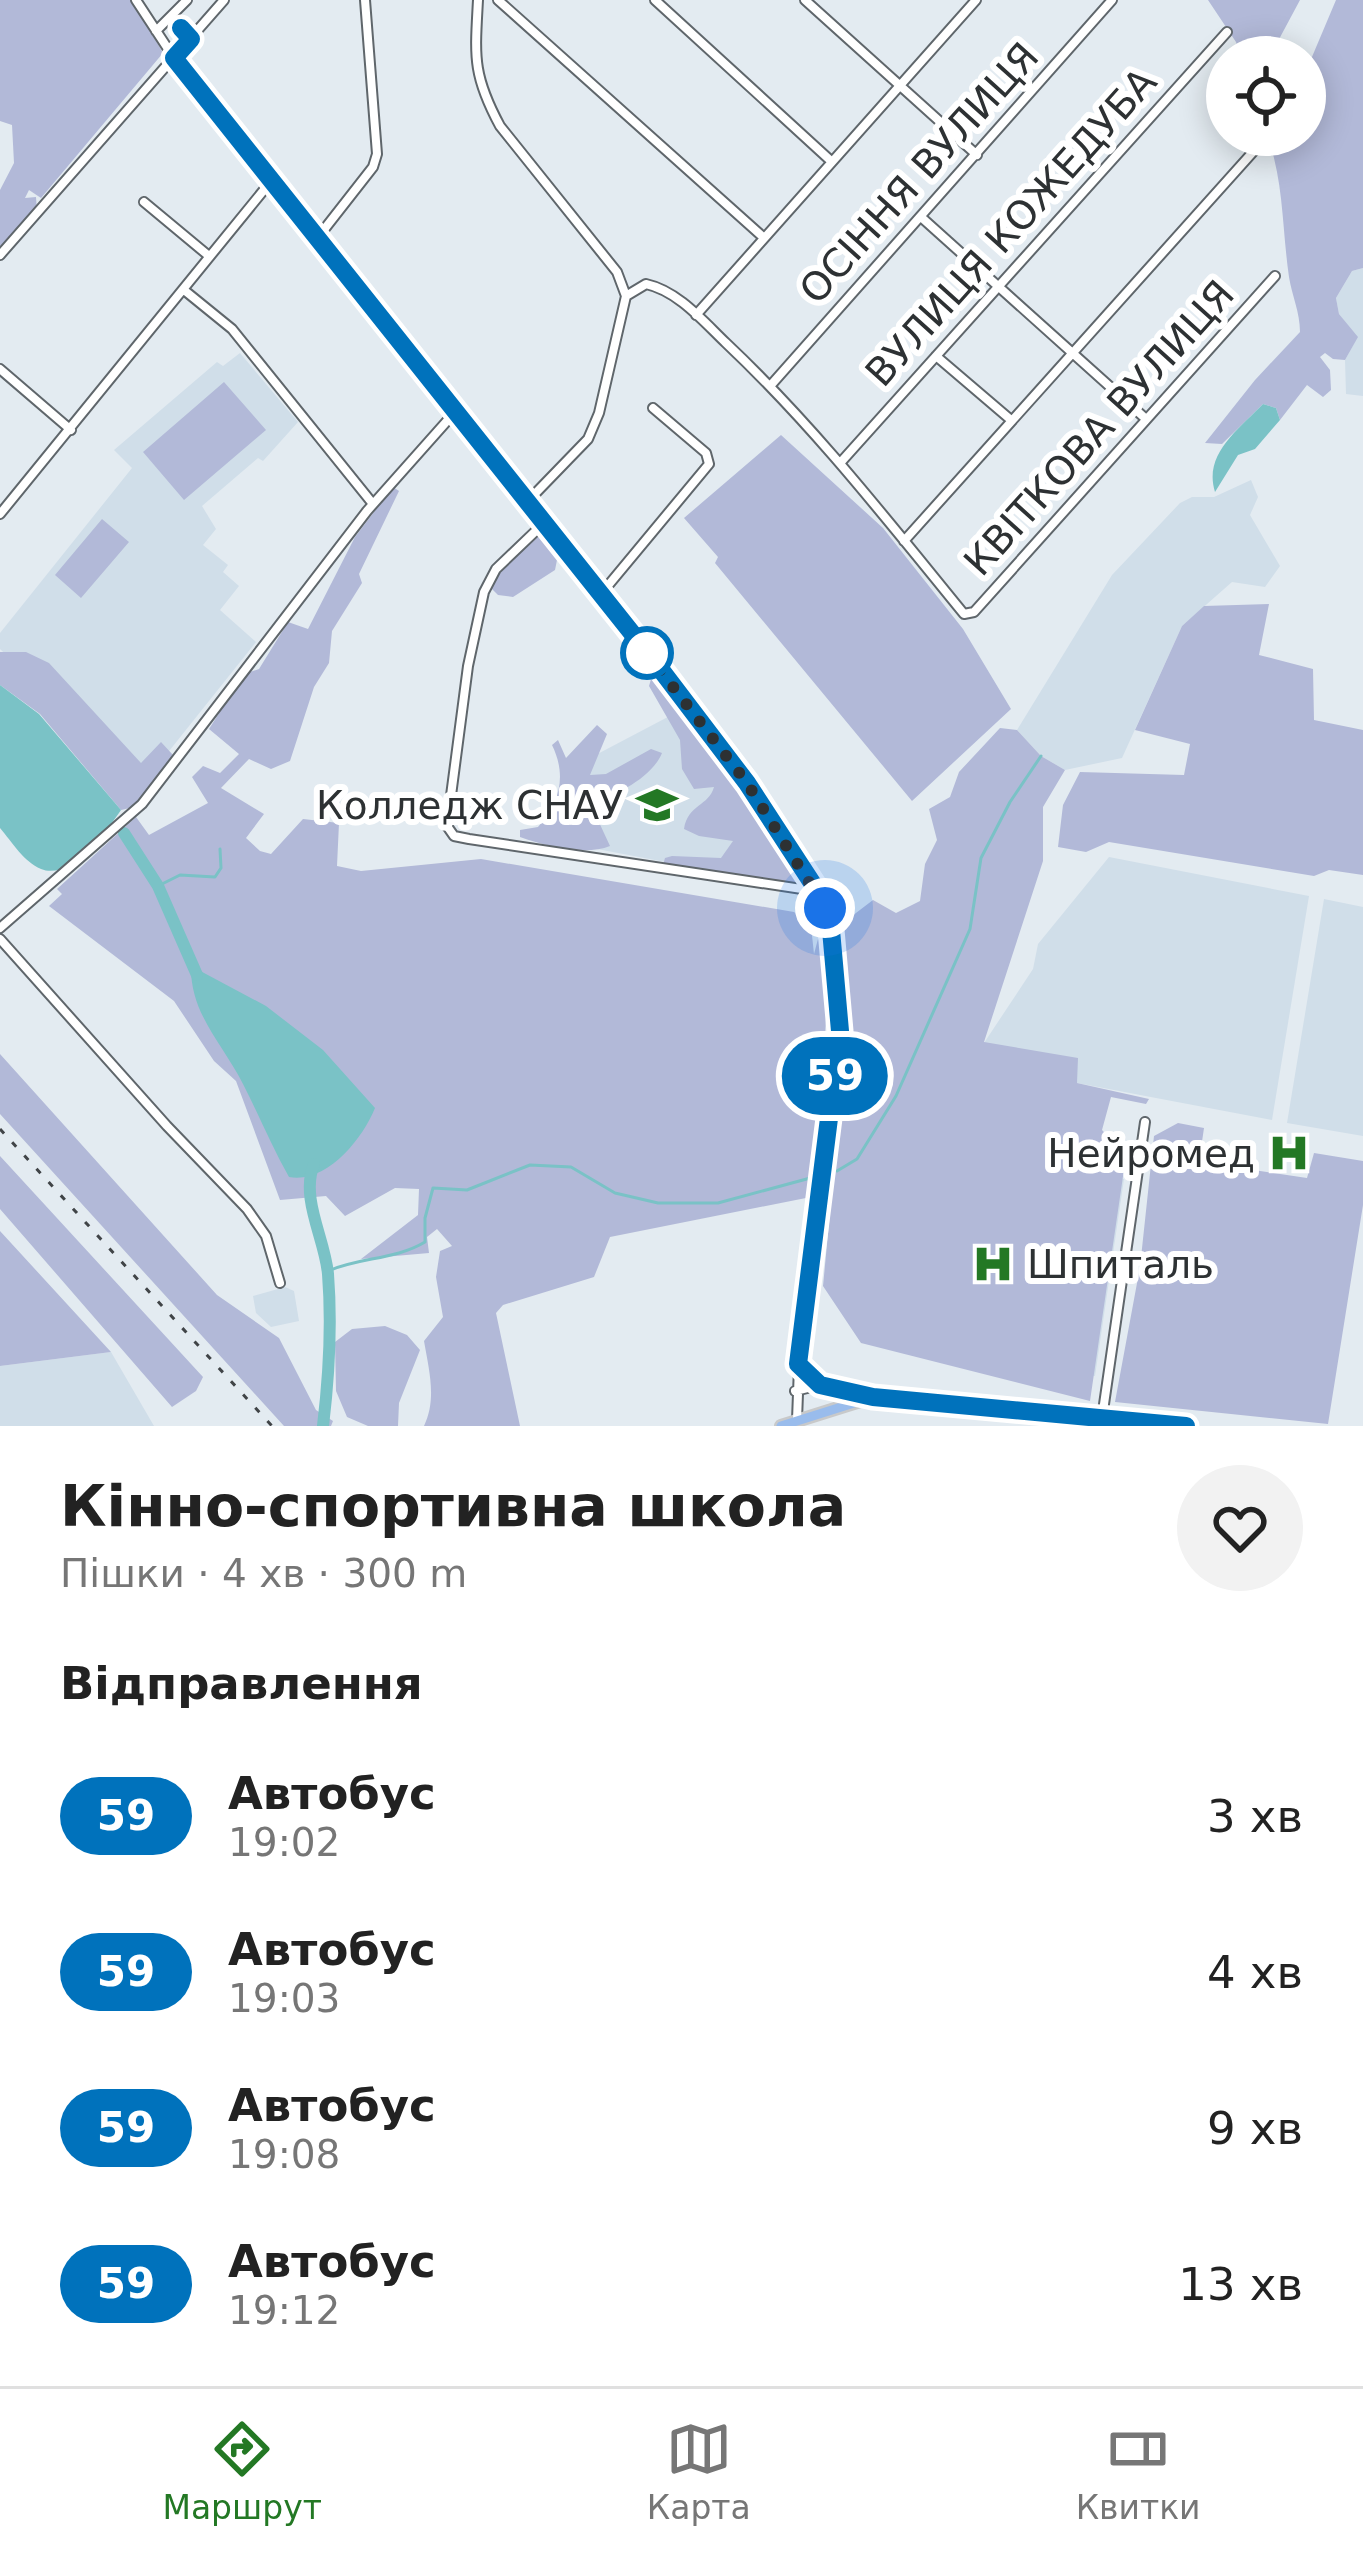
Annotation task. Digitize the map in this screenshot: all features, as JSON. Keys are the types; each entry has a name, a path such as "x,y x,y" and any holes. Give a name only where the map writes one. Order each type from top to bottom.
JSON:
{"main road":[{"path":"781,1426 873,1397 1186,1426"}],"street":[{"path":"136,0 174,58 747,783 818,892 831,930 840,1031 795,1391 797,1420"},
{"path":"156,31 187,0"},
{"path":"0,255 224,0"},
{"path":"319,236 373,167 377,154 365,0"},
{"path":"478,0 475,66 487,102 616,272 626,296 599,413 588,439 527,502"},
{"path":"499,0 763,238"},
{"path":"655,0 831,161"},
{"path":"805,0 976,155"},
{"path":"696,315 976,0"},
{"name":"ОСІННЯ ВУЛИЦЯ","path":"771,385 1112,0"},
{"name":"ВУЛИЦЯ КОЖЕДУБА","path":"841,462 1226,32"},
{"path":"626,296 646,284 658,286 696,315 771,385 904,541 1249,156"},
{"path":"0,514 272,180"},
{"path":"144,202 209,256"},
{"path":"920,217 1146,418"},
{"name":"КВІТКОВА ВУЛИЦЯ","path":"904,541 964,614 974,612 1275,276"},
{"path":"184,290 232,329 373,504"},
{"path":"936,356 1011,420"},
{"path":"0,369 71,430"},
{"path":"601,595 709,464 706,453 653,408"},
{"path":"0,928 142,804 373,504 455,412"},
{"path":"544,524 496,569 484,592 461,710 447,826 454,836 818,892"},
{"path":"0,939 247,1209 266,1236 280,1283"},
{"path":"1102,1418 1145,1122"},
{"path":"798,1364 820,1385"},
{"path":"795,1391 820,1385 873,1397"}],"shaded area":[{"path":"0,0 133,0 163,53 41,198 29,190 25,198 36,197 37,212 0,255 0,190 14,163 12,125 0,121"},
{"path":"1208,0 1300,0 1281,36 1232,36"},
{"path":"1336,0 1363,0 1363,268 1352,271 1336,298 1339,314 1358,337 1345,360 1325,353 1320,357 1330,370 1331,390 1323,397 1307,385 1280,420 1276,408 1263,404 1222,444 1205,443 1300,332 1274,156 1326,156 1326,36 1321,36"},
{"path":"1363,268 1363,396 1346,394 1345,360 1357,338 1339,314 1336,298 1352,271"},
{"path":"240,353 298,422 263,461 258,458 202,506 216,529 203,545 228,565 223,572 239,586 220,610 256,642 142,785 0,649 0,633 132,468 114,450 217,362 223,366"},
{"path":"224,382 266,430 184,500 143,452"},
{"path":"1263,404 1276,408 1280,420 1255,449 1238,455 1215,492 1214,466 1219,454"},
{"path":"781,435 883,528 963,629 1011,709 912,801 715,563 718,557 684,518"},
{"path":"1251,480 1258,497 1250,515 1280,566 1265,587 1232,582 1182,626 1122,758 1065,770 1041,756 1017,730 1112,575 1180,503 1192,497 1214,497"},
{"path":"393,487 399,491 359,574 362,583 332,631 329,663 314,687 290,761 271,769 249,759 221,788 264,814 246,838 271,854 303,819 339,823 337,866 361,871 481,859 794,912 811,926 814,954 818,939 830,947 816,1196 610,1237 594,1277 503,1305 496,1313 520,1426 424,1426 431,1395 424,1341 443,1317 436,1277 440,1251 452,1246 437,1229 427,1237 429,1253 361,1259 418,1215 419,1189 395,1188 345,1216 326,1196 280,1200 236,1081 214,1061 174,1001 49,906 62,894 57,889 136,817 149,835 208,803 192,777 203,766 220,773 239,754 209,729 244,674 259,669 288,622 308,629 355,537"},
{"path":"102,519 129,542 81,598 55,575"},
{"path":"539,535 558,555 555,570 513,597 498,595 490,587 498,571"},
{"path":"1269,604 1259,655 1313,669 1314,720 1363,730 1363,875 1329,870 1314,876 1109,842 1086,852 1058,847 1063,805 1080,772 1184,775 1190,744 1135,730 1182,626 1204,606"},
{"path":"0,652 26,652 49,663 141,763 161,742 173,755 134,807 121,810 40,714 0,685"},
{"path":"658,674 758,801 813,890 785,881 762,882 663,865 672,856 721,858 733,841 684,829 714,787 694,789 682,769 680,740 649,686"},
{"path":"0,685 39,714 121,810 86,852 64,868 52,871 35,866 0,828"},
{"name":"Колледж СНАУ","path":"683,709 813,890 555,841 569,769"},
{"path":"597,725 607,734 590,775 606,774 651,749 662,753 641,778 591,805 610,846 577,850 520,837 520,830 538,827 556,798 560,778 552,745 558,740 566,758"},
{"path":"1000,728 1017,730 1041,756 1065,770 1043,807 1043,861 984,1042 1078,1058 1077,1083 1149,1099 1146,1104 1111,1097 1102,1130 1126,1156 1090,1401 861,1343 823,1286 850,1005 835,929 873,900 896,913 920,901 925,864 937,840 929,809 950,797 959,772"},
{"path":"1109,857 1309,896 1272,1120 1077,1083 1025,1162 1124,1179 1095,1376 866,1340 984,1043 1033,969 1038,944"},
{"path":"1324,899 1363,907 1363,1136 1287,1123"},
{"path":"191,966 266,1006 323,1050 375,1108 352,1146 329,1167 316,1174 289,1177 202,1014"},
{"path":"0,1054 217,1295 279,1338 316,1410 333,1421 331,1426 284,1426 0,1114"},
{"path":"1178,1123 1204,1128 1199,1162 1307,1178 1314,1153 1363,1161 1363,1205 1328,1424 1115,1402 1140,1267 1154,1136"},
{"path":"0,1156 203,1377 196,1391 172,1407 0,1209"},
{"path":"0,1231 111,1352 0,1366"},
{"path":"285,1287 294,1291 299,1321 271,1327 256,1313 253,1296"},
{"path":"385,1326 407,1335 420,1350 399,1403 398,1426 368,1426 347,1417 336,1391 335,1342 352,1329"},
{"path":"111,1352 154,1426 0,1426 0,1366"}],"waterway":[{"path":"837,1171 857,1159 896,1096 970,929 981,858 1041,756"},
{"path":"124,833 158,886 197,975"},
{"path":"158,886 180,875 215,877 221,868 220,849"},
{"path":"314,1164 311,1205 329,1293 323,1426"},
{"path":"328,1271 425,1242 433,1188 467,1190 530,1165 571,1167 615,1193 658,1203 718,1203 814,1177"}],"railway":[{"path":"0,1129 272,1426"}],"bus line":[{"name":"59","path":"181,28 191,39 174,58 655,662 747,783 818,892 831,930 840,1031 798,1364 820,1385 873,1397 1186,1426"}],"place":[{"name":"Колледж СНАУ","path":"657,805"},
{"name":"Нейромед","path":"1289,1153"},
{"name":"Шпиталь","path":"993,1264"}],"route":[{"path":"647,653 747,783 825,908"}]}
